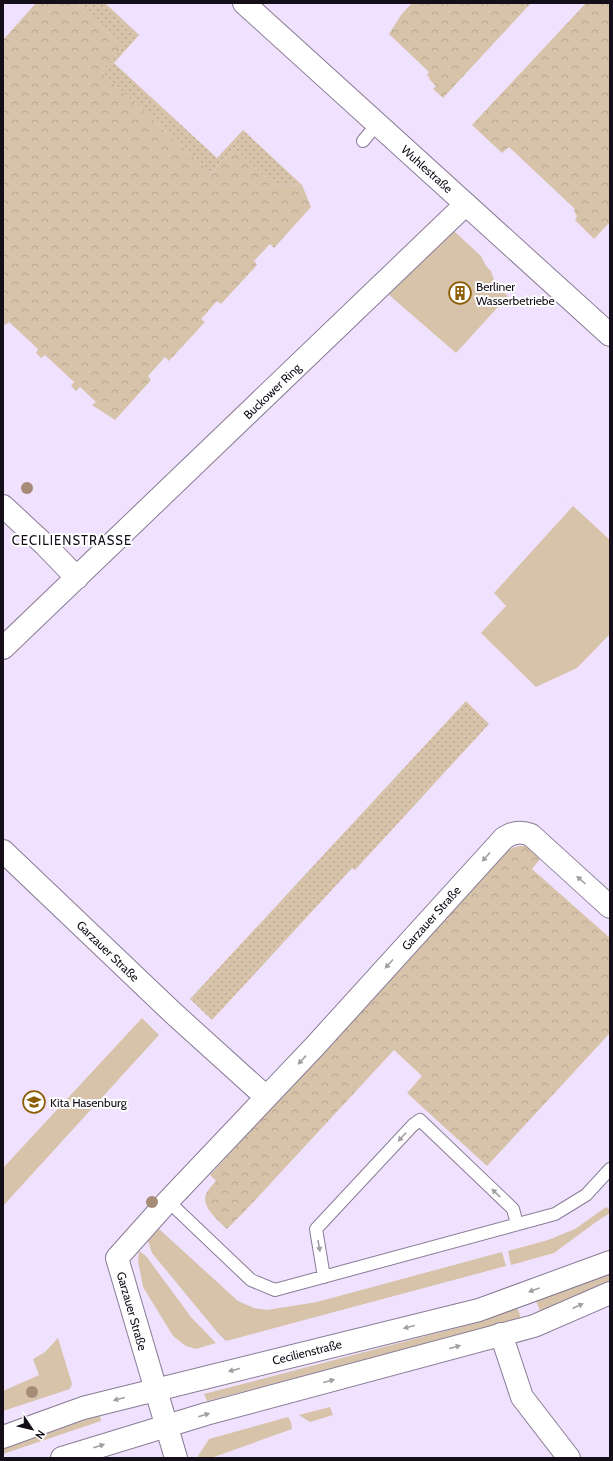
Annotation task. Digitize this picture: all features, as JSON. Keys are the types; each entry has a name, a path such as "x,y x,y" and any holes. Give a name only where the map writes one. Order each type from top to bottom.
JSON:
{"street":[{"name":"Wuhlestraße","path":"244,3 610,335"},
{"name":"Buckower Ring","path":"3,648 466,204"},
{"path":"3,506 45,545 77,578"},
{"name":"Garzauer Straße","path":"157,1389 117,1258 168,1201 315,1046 504,838 509,834 523,832 531,835 610,907"},
{"name":"Garzauer Straße","path":"3,851 172,1012 266,1098"},
{"name":"Cecilienstraße","path":"3,1437 83,1408 479,1310 610,1262"},
{"path":"62,1458 166,1425 534,1326 610,1293"},
{"path":"501,1334 522,1397 569,1458"},
{"path":"157,1389 176,1458"}],"lane":[{"path":"363,141 377,124"},
{"path":"324,1277 316,1229 413,1125 420,1120 513,1208 517,1224"},
{"path":"168,1201 251,1280 275,1290 555,1214 586,1195 610,1169"}],"green space":[{"path":"36,3 80,3 79,7 123,47 101,72 211,173 234,148 275,186 302,185 311,207 274,248 270,244 254,261 257,265 221,304 217,301 201,319 205,322 169,361 165,357 148,376 151,380 115,420 92,405 96,402 80,387 76,391 71,386 74,382 45,355 41,358 36,353 38,349 9,322 5,325 3,323 3,40"},
{"path":"80,3 105,3 139,35 114,63 217,158 243,130 302,185 275,186 234,148 211,173 101,72 123,47 79,7"},
{"path":"412,3 531,3 443,98 433,89 436,86 427,75 429,72 389,34 401,15"},
{"path":"586,3 610,3 610,222 594,239 575,220 577,216 574,211 575,209 509,147 502,153 472,125"},
{"path":"454,231 481,256 486,266 491,271 496,286 508,296 456,353 388,294"},
{"path":"546,481 610,540 610,634 577,668 536,687 481,633 506,606 494,593 573,506"},
{"path":"466,701 489,724 355,870 352,868 212,1020 190,999"},
{"path":"530,846 544,854 532,869 610,938 610,1033 487,1166 407,1093 422,1076 394,1050 227,1229 208,1209 206,1204 206,1194 216,1181 210,1175 505,853 512,848"},
{"path":"142,1018 159,1035 3,1206 3,1168"},
{"path":"606,1207 609,1209 610,1213 554,1253 511,1265 508,1251 548,1240 575,1229"},
{"path":"159,1229 238,1301 254,1308 267,1310 317,1302 502,1252 506,1266 226,1341 152,1253 148,1241"},
{"path":"139,1251 146,1256 191,1317 216,1343 196,1349 186,1346 173,1336 143,1287 138,1261"},
{"path":"610,1273 610,1282 541,1313 535,1299"},
{"path":"517,1306 521,1319 207,1401 204,1394 460,1327"},
{"path":"58,1338 72,1384 70,1389 3,1411 3,1391 39,1375 33,1359 45,1352"},
{"path":"330,1407 333,1415 310,1422 299,1415"},
{"path":"100,1415 101,1421 3,1454 3,1447"},
{"path":"288,1417 291,1422 292,1429 211,1458 199,1458 198,1456 209,1439"}],"place":[{"name":"Berliner Wasserbetriebe","path":"460,293"},
{"name":"Kita Hasenburg","path":"34,1102"}],"district":[{"name":"CECILIENSTRASSE","path":"72,540"}]}
